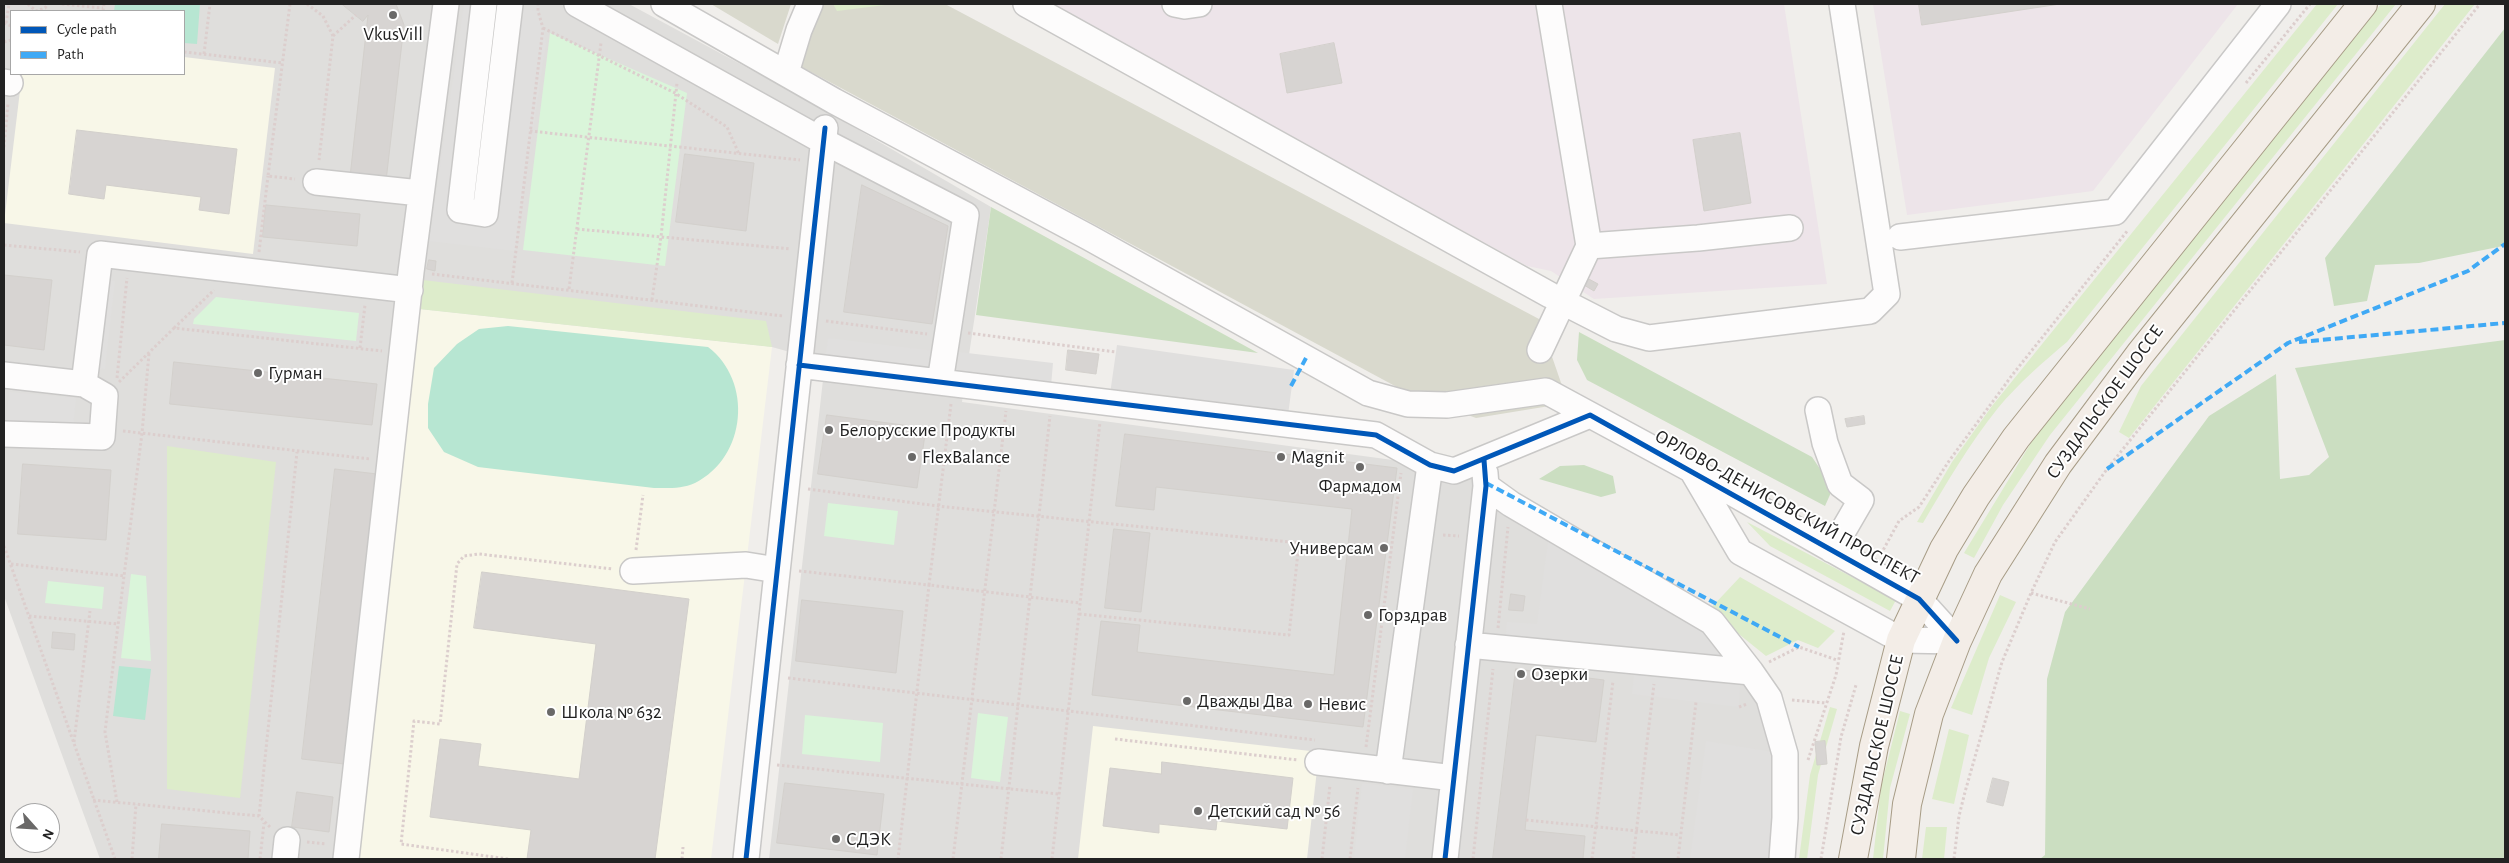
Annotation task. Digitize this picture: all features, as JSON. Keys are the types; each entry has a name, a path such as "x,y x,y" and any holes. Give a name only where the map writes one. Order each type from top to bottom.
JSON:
{"main road":[{"name":"СУЗДАЛЬСКОЕ ШОССЕ","path":"1853,859 1874,746 1901,640 1944,549 1976,496 2016,438 2363,4"},
{"name":"СУЗДАЛЬСКОЕ ШОССЕ","path":"1901,859 1907,804 1916,760 1936,691 1988,574 2058,464 2095,413 2198,279 2421,4"}],"street":[{"path":"347,852 420,193 446,4"},
{"path":"484,4 460,210 485,214 510,4"},
{"path":"577,4 605,17 823,144 966,215 945,320 947,383"},
{"name":"ОРЛОВО-ДЕНИСОВСКИЙ ПРОСПЕКТ","path":"664,4 1368,393 1408,404 1447,405 1546,391 1692,470 1919,599 1957,641"},
{"path":"786,73 798,30 810,4"},
{"path":"1026,4 1550,295"},
{"path":"1175,4 1185,6 1199,4"},
{"path":"1540,350 1589,246 1549,4"},
{"path":"1573,307 1616,329 1648,338 1870,311 1887,294 1842,4"},
{"path":"1900,237 2116,212 2278,4"},
{"path":"746,859 766,675 785,570 799,365 823,144"},
{"path":"316,182 420,193"},
{"path":"1589,246 1698,238 1790,228"},
{"path":"84,384 100,254 367,285 410,281"},
{"path":"799,365 1376,435 1430,465 1454,471 1590,415"},
{"path":"4,375 84,384 105,396 102,437 4,434"},
{"path":"1818,410 1825,443 1840,484 1860,500 1832,550"},
{"path":"1445,859 1486,486 1484,460"},
{"path":"1373,755 1421,532 1430,465"},
{"name":"ОРЛОВО-ДЕНИСОВСКИЙ ПРОСПЕКТ","path":"1692,470 1740,552 1901,640 1957,641"},
{"path":"1486,486 1511,504 1712,622 1769,698 1785,754 1785,818 1782,859"},
{"path":"633,571 746,565 785,570"},
{"path":"1468,645 1751,672"},
{"path":"1325,763 1373,755 1454,778"}],"path":[{"path":"5,23 8,4"},
{"path":"62,4 103,8"},
{"path":"204,54 210,4"},
{"path":"129,257 116,385 174,328 245,271 268,176 290,4"},
{"path":"268,176 316,182 333,36 323,16 307,4"},
{"path":"512,283 543,28 538,4"},
{"path":"2242,88 2310,4"},
{"path":"1954,859 1959,816 1973,760 2002,662 2055,542 2107,469 2480,4"},
{"path":"333,36 356,15"},
{"path":"569,290 605,17"},
{"path":"543,28 675,93 728,126 739,154"},
{"path":"185,52 282,62"},
{"path":"652,300 661,237 679,60"},
{"path":"4,147 7,83"},
{"path":"530,131 739,154 823,144"},
{"path":"1871,571 1899,521 1919,507 2013,374 2131,227"},
{"path":"577,229 812,251"},
{"path":"4,245 100,254"},
{"path":"410,281 512,283 805,319 945,320 1116,352"},
{"path":"360,348 367,285"},
{"path":"174,328 402,353"},
{"path":"117,802 105,732 142,433 149,353"},
{"path":"898,859 938,506 947,383"},
{"path":"953,859 1008,390"},
{"path":"1001,859 1052,396"},
{"path":"1052,859 1102,402"},
{"path":"142,433 391,462"},
{"path":"296,452 259,816 286,849 347,852"},
{"path":"1350,859 1373,755 1394,529 1402,467"},
{"path":"802,488 938,506 1298,544 1289,635 1079,614"},
{"path":"508,859 401,844 414,721 440,724 457,564 464,556 479,554 633,571 643,495"},
{"path":"1473,859 1511,504"},
{"path":"1394,529 1507,542"},
{"path":"4,546 115,859"},
{"path":"11,564 124,576"},
{"path":"785,570 1080,603"},
{"path":"2031,593 2090,609"},
{"path":"74,743 90,611"},
{"path":"1806,765 1836,675 1841,640 1850,613"},
{"path":"29,616 118,624"},
{"path":"1751,672 1799,647 1837,660"},
{"path":"1592,859 1615,659"},
{"path":"1633,859 1657,663"},
{"path":"766,675 1335,742 1325,763 1322,859"},
{"path":"1821,859 1841,738 1856,684"},
{"path":"1678,859 1696,702"},
{"path":"1114,739 1325,763"},
{"path":"772,764 1059,794"},
{"path":"93,800 259,816"},
{"path":"132,859 136,804"},
{"path":"1526,820 1680,835"},
{"path":"260,859 264,823"},
{"path":"682,859 683,847"}],"shaded area":[{"path":"4,4 629,4 809,101 991,207 962,402 1430,465 1446,476 1501,483 1683,589 1728,619 1778,761 1774,859 769,859 825,362 772,347 419,309 358,859 100,859 4,596"},
{"path":"464,4 487,4 538,11 546,43 515,251 429,241"},
{"path":"711,4 791,4 778,44"},
{"path":"818,4 945,4 1539,319 1568,403 1476,418 1408,393 800,66"},
{"path":"1050,4 1784,4 1827,284 1594,299 1551,271 1527,266"},
{"path":"1873,4 2238,4 2093,191 1907,215"},
{"path":"185,57 275,68 253,254 4,223 22,75 185,75"},
{"path":"100,279 115,281 105,369 90,367"},
{"name":"Школа № 632","path":"419,309 772,347 711,859 358,859"},
{"path":"828,338 935,351 932,374 825,361"},
{"path":"1117,345 1294,370 1288,415 1110,394"},
{"path":"950,351 1053,363 1051,386 947,373"},
{"path":"9,392 76,398 73,428 6,422"},
{"path":"1550,526 1618,566 1741,660 1739,707 1632,694 1634,675 1503,660 1507,622 1537,624"},
{"name":"Детский сад № 56","path":"1093,726 1319,752 1307,859 1078,859"},
{"path":"1706,741 1785,754 1782,859 1690,859"},
{"path":"1362,783 1413,789 1405,859 1354,859"}],"green space":[{"path":"115,4 200,4 197,44 185,43 185,10 114,10"},
{"path":"833,4 893,4 837,11"},
{"path":"2317,4 2338,4 2067,342 2014,390 1998,408 1949,479 1923,523 1917,522 1952,462 1992,406"},
{"path":"2381,4 2396,4 2050,435 2003,505 1974,558 1964,553 2037,433"},
{"path":"2445,4 2475,4 2129,438 2119,432 2141,386"},
{"path":"2505,28 2505,252 2503,246 2419,263 2375,265 2367,301 2334,306 2325,258"},
{"path":"550,33 687,93 665,266 523,250"},
{"path":"991,207 1258,353 976,315"},
{"path":"423,280 766,321 772,347 419,309"},
{"path":"216,297 359,313 356,341 193,324 194,319"},
{"path":"508,326 708,347 722,362 732,379 737,398 738,418 734,438 725,456 712,471 695,483 680,487 654,488 478,467 444,452 428,428 428,404 434,368 457,344 479,329"},
{"path":"1579,332 1812,457 1833,488 1825,506 1587,380 1577,360"},
{"path":"2505,340 2505,859 2040,859 2045,855 2047,679 2065,612 2209,416 2276,374 2280,479 2309,475 2329,457 2295,368"},
{"path":"167,446 276,462 240,798 167,789"},
{"path":"1584,465 1613,476 1616,493 1601,497 1539,479 1560,466"},
{"path":"828,503 898,511 894,545 824,536"},
{"path":"1747,522 1896,600 1890,611 1770,546"},
{"path":"131,574 146,576 151,661 121,658"},
{"path":"1740,577 1835,631 1818,648 1798,640 1766,656 1709,610"},
{"path":"48,581 104,587 102,609 45,603"},
{"path":"2000,595 2016,602 1989,658 1972,715 1951,708"},
{"path":"119,666 151,669 145,720 113,716"},
{"path":"1830,707 1837,709 1818,775 1807,859 1799,859 1810,775"},
{"path":"1900,711 1910,714 1890,788 1883,859 1873,859 1881,787"},
{"path":"978,713 1008,717 1000,782 971,778"},
{"path":"805,715 883,723 880,762 802,754"},
{"path":"1949,729 1969,735 1954,804 1932,799"},
{"path":"1926,827 1947,827 1944,859 1922,859"}],"building":[{"path":"342,4 396,4 404,25 386,181 350,177 368,15 363,21"},
{"path":"1919,4 2060,4 1922,25"},
{"path":"1334,43 1342,83 1287,93 1280,54"},
{"path":"77,130 237,149 229,214 199,210 201,197 106,185 104,199 69,194"},
{"path":"1740,133 1751,203 1704,211 1693,140"},
{"path":"685,154 754,163 746,231 676,222"},
{"path":"862,185 948,226 932,324 844,312"},
{"path":"266,205 360,214 357,246 263,237"},
{"path":"429,260 436,261 435,271 427,269"},
{"path":"4,275 52,280 44,350 4,345"},
{"path":"1587,278 1598,284 1594,291 1584,285"},
{"path":"1068,350 1099,354 1096,374 1066,370"},
{"path":"174,362 377,384 372,425 170,404"},
{"path":"827,415 926,428 917,488 818,474"},
{"path":"1864,416 1865,424 1847,427 1845,419"},
{"path":"1125,434 1397,468 1363,727 1092,695 1101,621 1140,625 1137,652 1334,675 1352,509 1156,487 1154,510 1116,506"},
{"path":"23,464 111,470 106,540 18,534"},
{"path":"335,469 377,474 344,764 302,759"},
{"path":"1114,529 1150,533 1141,612 1105,608"},
{"path":"482,572 689,599 655,859 527,859 531,830 430,817 440,739 481,744 478,766 579,779 596,644 474,628"},
{"path":"1511,594 1525,596 1523,611 1509,610"},
{"path":"802,600 903,611 896,673 796,661"},
{"path":"53,632 75,634 74,650 52,648"},
{"path":"1516,669 1604,680 1596,742 1536,735 1526,820 1525,830 1585,836 1583,859 1493,859"},
{"path":"1825,741 1827,764 1817,765 1815,742"},
{"path":"1162,762 1293,778 1287,829 1217,821 1216,830 1159,824 1159,833 1103,826 1110,768 1161,774"},
{"path":"1993,778 2009,782 2003,806 1987,802"},
{"path":"785,783 884,794 877,855 777,843"},
{"path":"297,792 333,797 329,832 292,827"},
{"path":"162,824 250,831 248,859 159,859"}],"marked path":[{"path":"2107,469 2288,343 2468,271 2505,244"},
{"path":"2299,342 2505,323"},
{"path":"1291,386 1306,358"},
{"path":"1486,483 1799,647"}],"cycle path":[{"path":"746,859 825,128"},
{"path":"799,365 1376,435 1430,465 1454,471 1590,415 1919,599 1957,641"},
{"path":"1445,859 1486,486 1484,460"}],"place":[{"name":"VkusVill","path":"393,15"},
{"name":"Гурман","path":"258,373"},
{"name":"Белорусские Продукты","path":"829,430"},
{"name":"FlexBalance","path":"912,457"},
{"name":"Magnit","path":"1281,457"},
{"name":"Фармадом","path":"1360,467"},
{"name":"Универсам","path":"1384,548"},
{"name":"Горздрав","path":"1368,615"},
{"name":"Озерки","path":"1521,674"},
{"name":"Дважды Два","path":"1187,701"},
{"name":"Невис","path":"1308,704"},
{"name":"Школа № 632","path":"551,712"},
{"name":"Детский сад № 56","path":"1198,811"},
{"name":"СДЭК","path":"836,839"}]}
